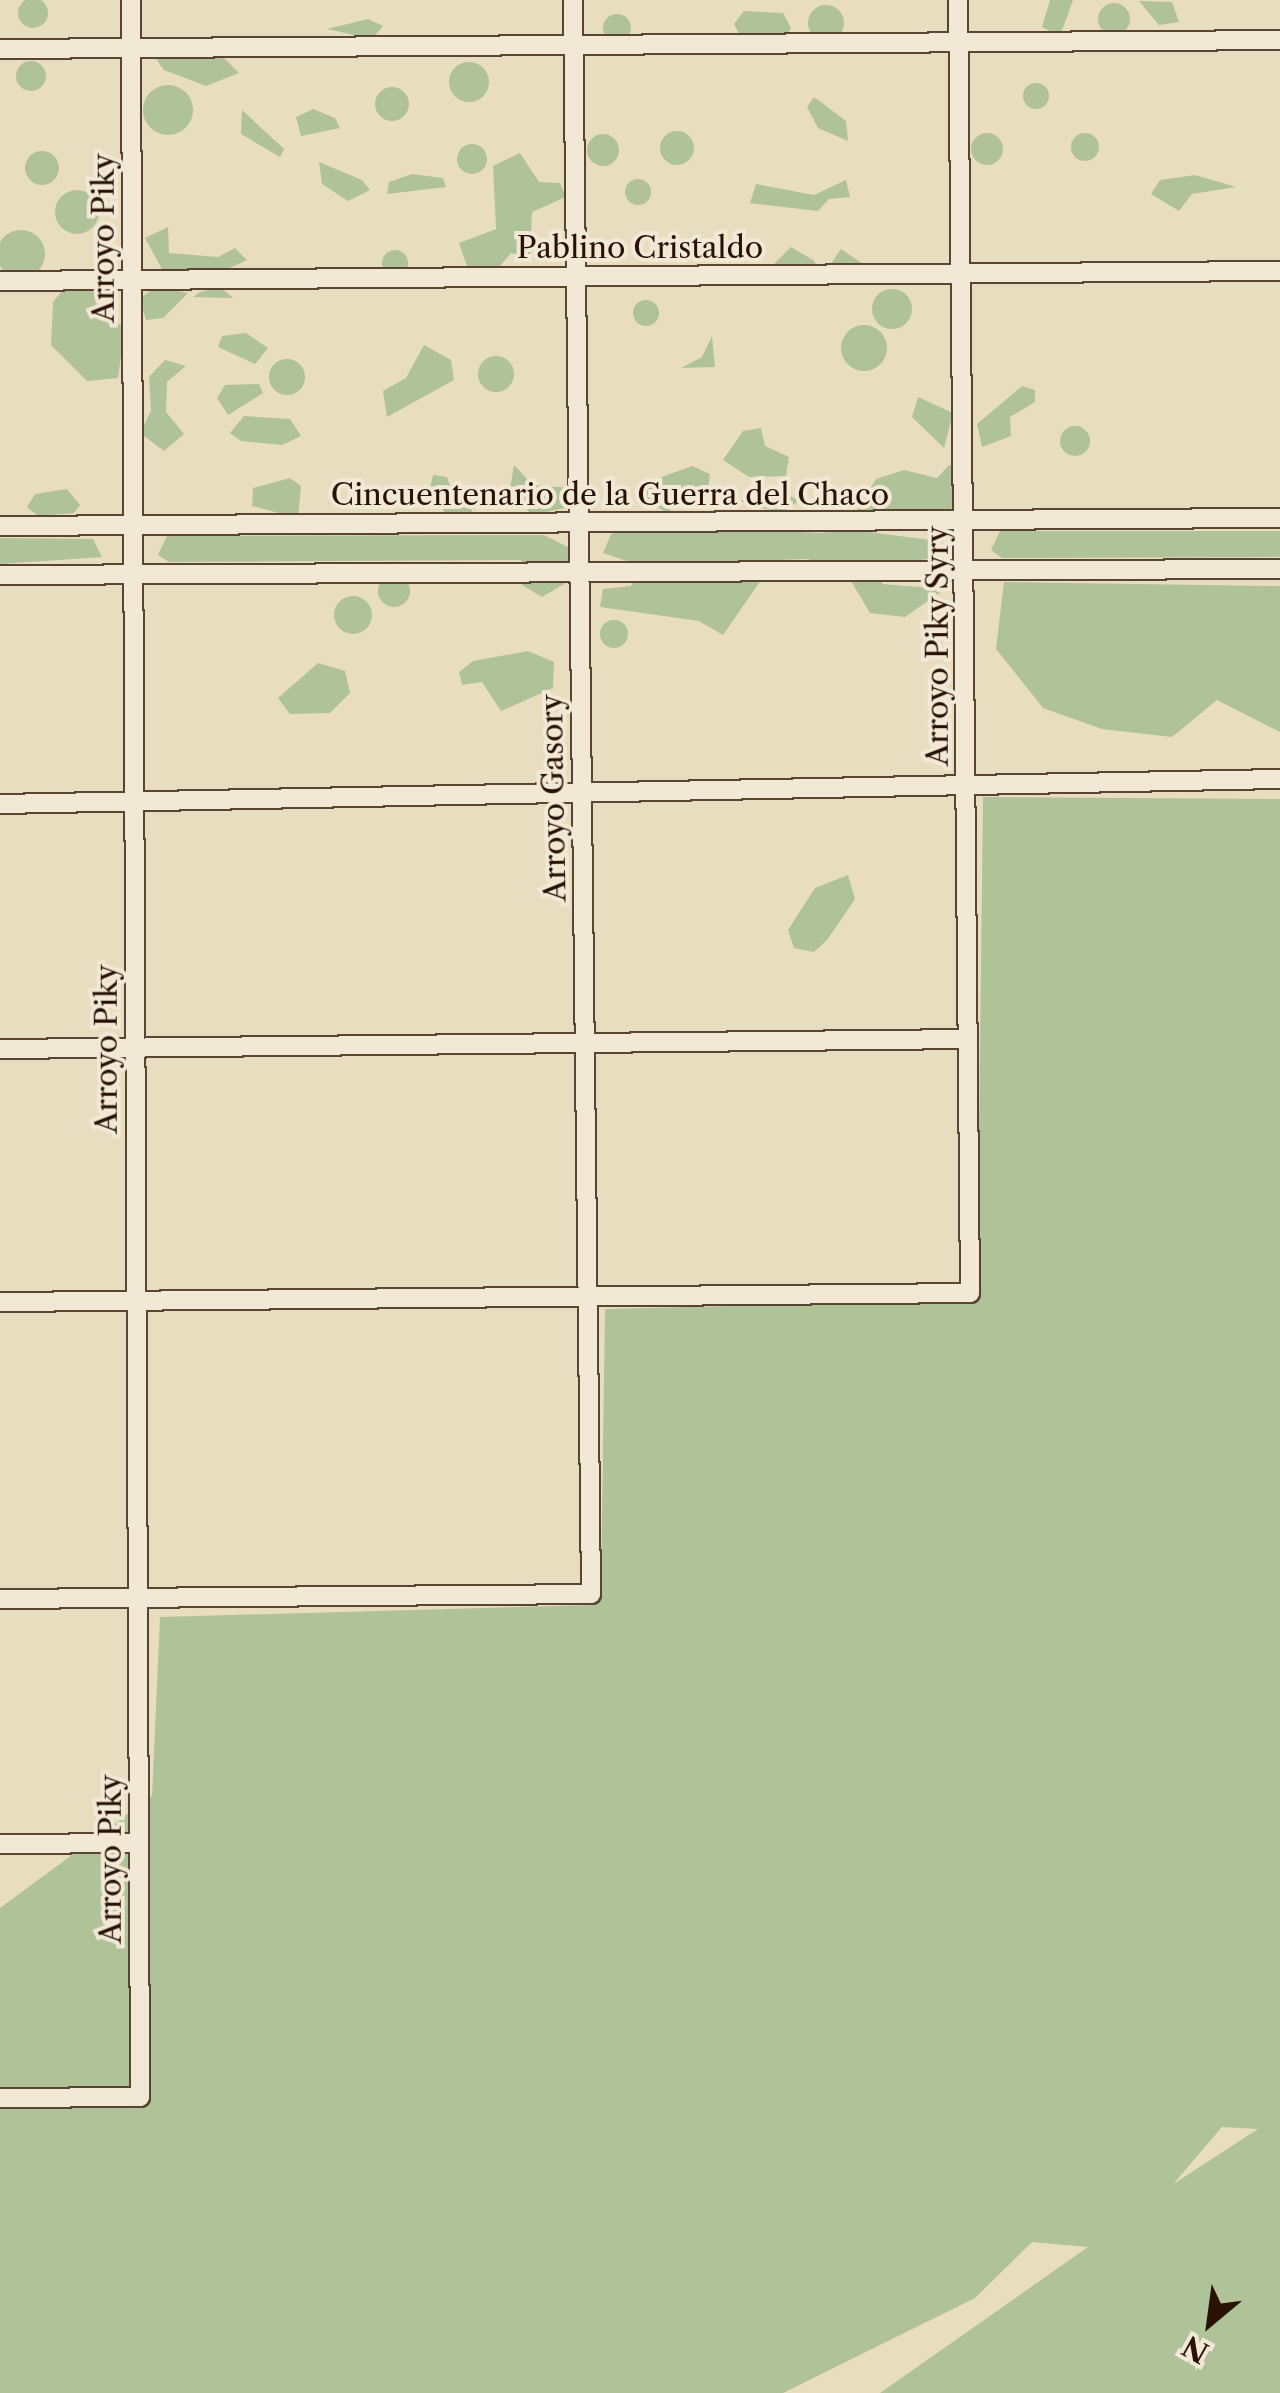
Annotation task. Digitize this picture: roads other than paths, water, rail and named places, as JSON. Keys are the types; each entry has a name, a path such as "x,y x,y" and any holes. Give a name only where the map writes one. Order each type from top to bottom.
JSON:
{"street":[{"name":"Arroyo Piky","path":"0,2098 140,2097 131,0"},
{"name":"Arroyo Gasory","path":"138,1598 592,1594 591,1296 573,276 573,0"},
{"name":"Arroyo Piky Syry","path":"591,1296 970,1292 958,0"},
{"path":"0,50 1280,40"},
{"name":"Pablino Cristaldo","path":"0,280 1280,271"},
{"name":"Cincuentenario de la Guerra del Chaco","path":"0,526 1280,518"},
{"path":"0,575 1280,569"},
{"path":"0,804 1280,779"},
{"path":"0,1049 586,1038 968,1038"},
{"path":"0,1302 591,1296"},
{"path":"0,1599 138,1598"},
{"path":"0,1844 139,1843"}]}
